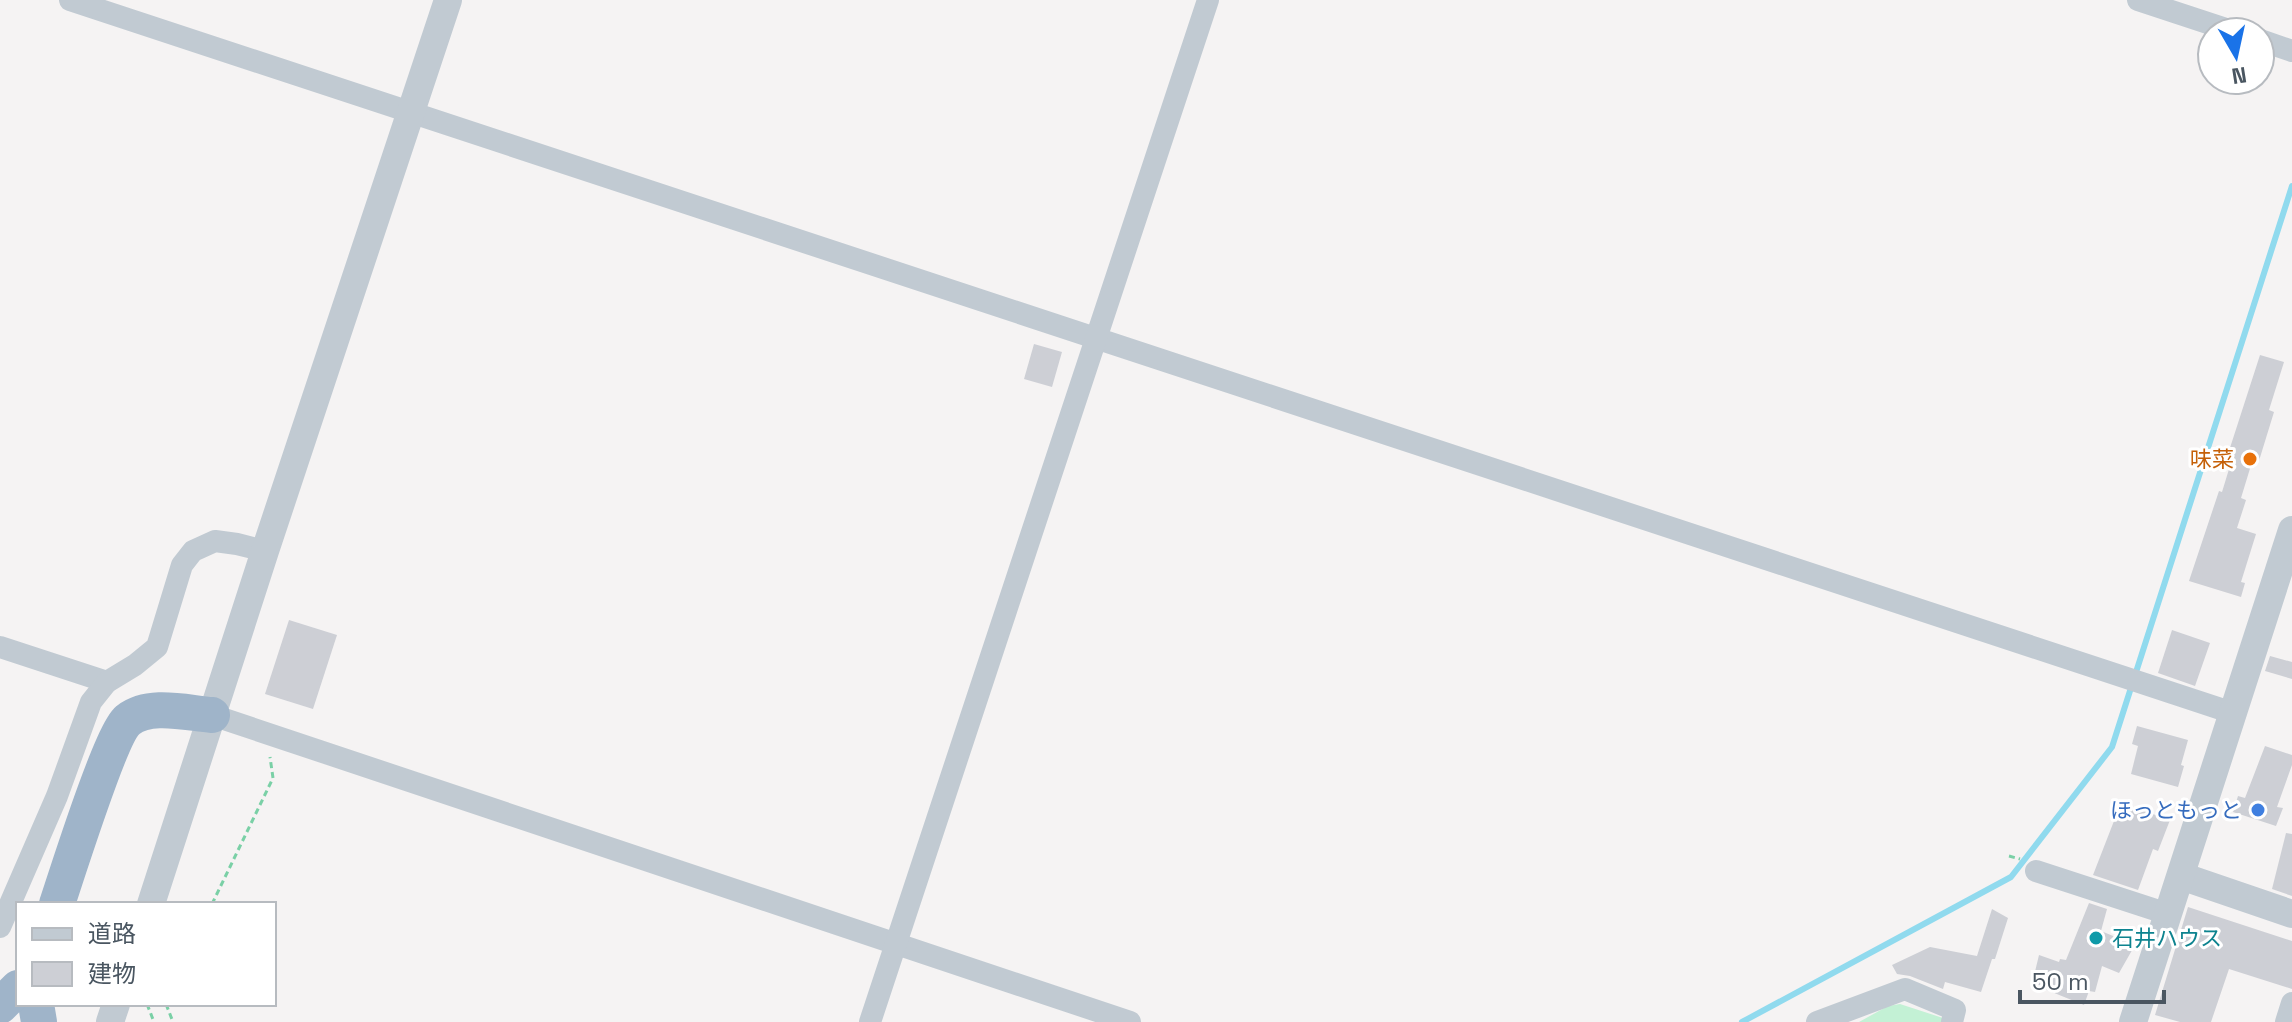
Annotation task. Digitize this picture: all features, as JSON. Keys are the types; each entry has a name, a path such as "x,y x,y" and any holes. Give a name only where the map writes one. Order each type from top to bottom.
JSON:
{"highway":[{"path":"58,902 112,748 126,721 150,710 212,715"},
{"path":"0,1006 16,990"}],"street":[{"path":"70,0 2233,713"},
{"path":"152,902 448,0"},
{"path":"870,1022 1208,0"},
{"path":"2138,0 2196,19"},
{"path":"2133,1022 2292,530"},
{"path":"0,927 57,796 91,702 107,682 157,647 182,565 193,551 215,541 265,551"},
{"path":"0,647 107,682"},
{"path":"212,715 1130,1022"},
{"path":"2036,871 2168,914"},
{"path":"2181,876 2292,914"},
{"path":"1817,1022 1905,989 1955,1010 1952,1022"},
{"path":"2286,1022 2292,1003"}],"path":[{"path":"213,902 273,778 267,734"}],"green space":[{"path":"1900,1004 1946,1019 1947,1022 1859,1022 1888,1006"}],"building":[{"path":"1034,344 1062,352 1052,387 1024,379"},
{"path":"2260,355 2284,362 2269,410 2274,412 2258,464 2252,462 2241,498 2246,500 2237,528 2256,534 2241,582 2245,583 2241,597 2189,581 2219,491 2222,492 2233,456 2228,454"},
{"path":"289,620 337,635 313,709 265,694"},
{"path":"2172,630 2210,643 2195,686 2158,673"},
{"path":"2270,656 2292,662 2292,679 2265,671"},
{"path":"2137,726 2188,740 2178,787 2131,774 2138,746 2132,744"},
{"path":"2265,746 2292,755 2292,765 2277,807 2283,808 2276,826 2233,812 2238,796 2245,798"},
{"path":"2121,803 2170,820 2158,851 2153,849 2138,890 2093,875"},
{"path":"2286,833 2292,834 2292,896 2272,889"},
{"path":"2089,903 2107,909 2101,931 2135,945 2119,973 2102,966 2095,992 2089,991 2084,1005 2032,984 2039,955 2059,962 2060,959 2066,960"},
{"path":"2188,907 2292,941 2292,989 2229,969 2211,1022 2180,1022 2155,1015"},
{"path":"1992,909 2008,918 1981,992 1945,982 1943,989 1897,974 1892,965 1930,947 1977,956"}],"waterway":[{"path":"1742,1022 2011,877 2112,747 2292,186"}],"place":[{"name":"味菜","path":"2250,459"},
{"name":"ほっともっと","path":"2258,810"},
{"name":"石井ハウス","path":"2096,938"}]}
